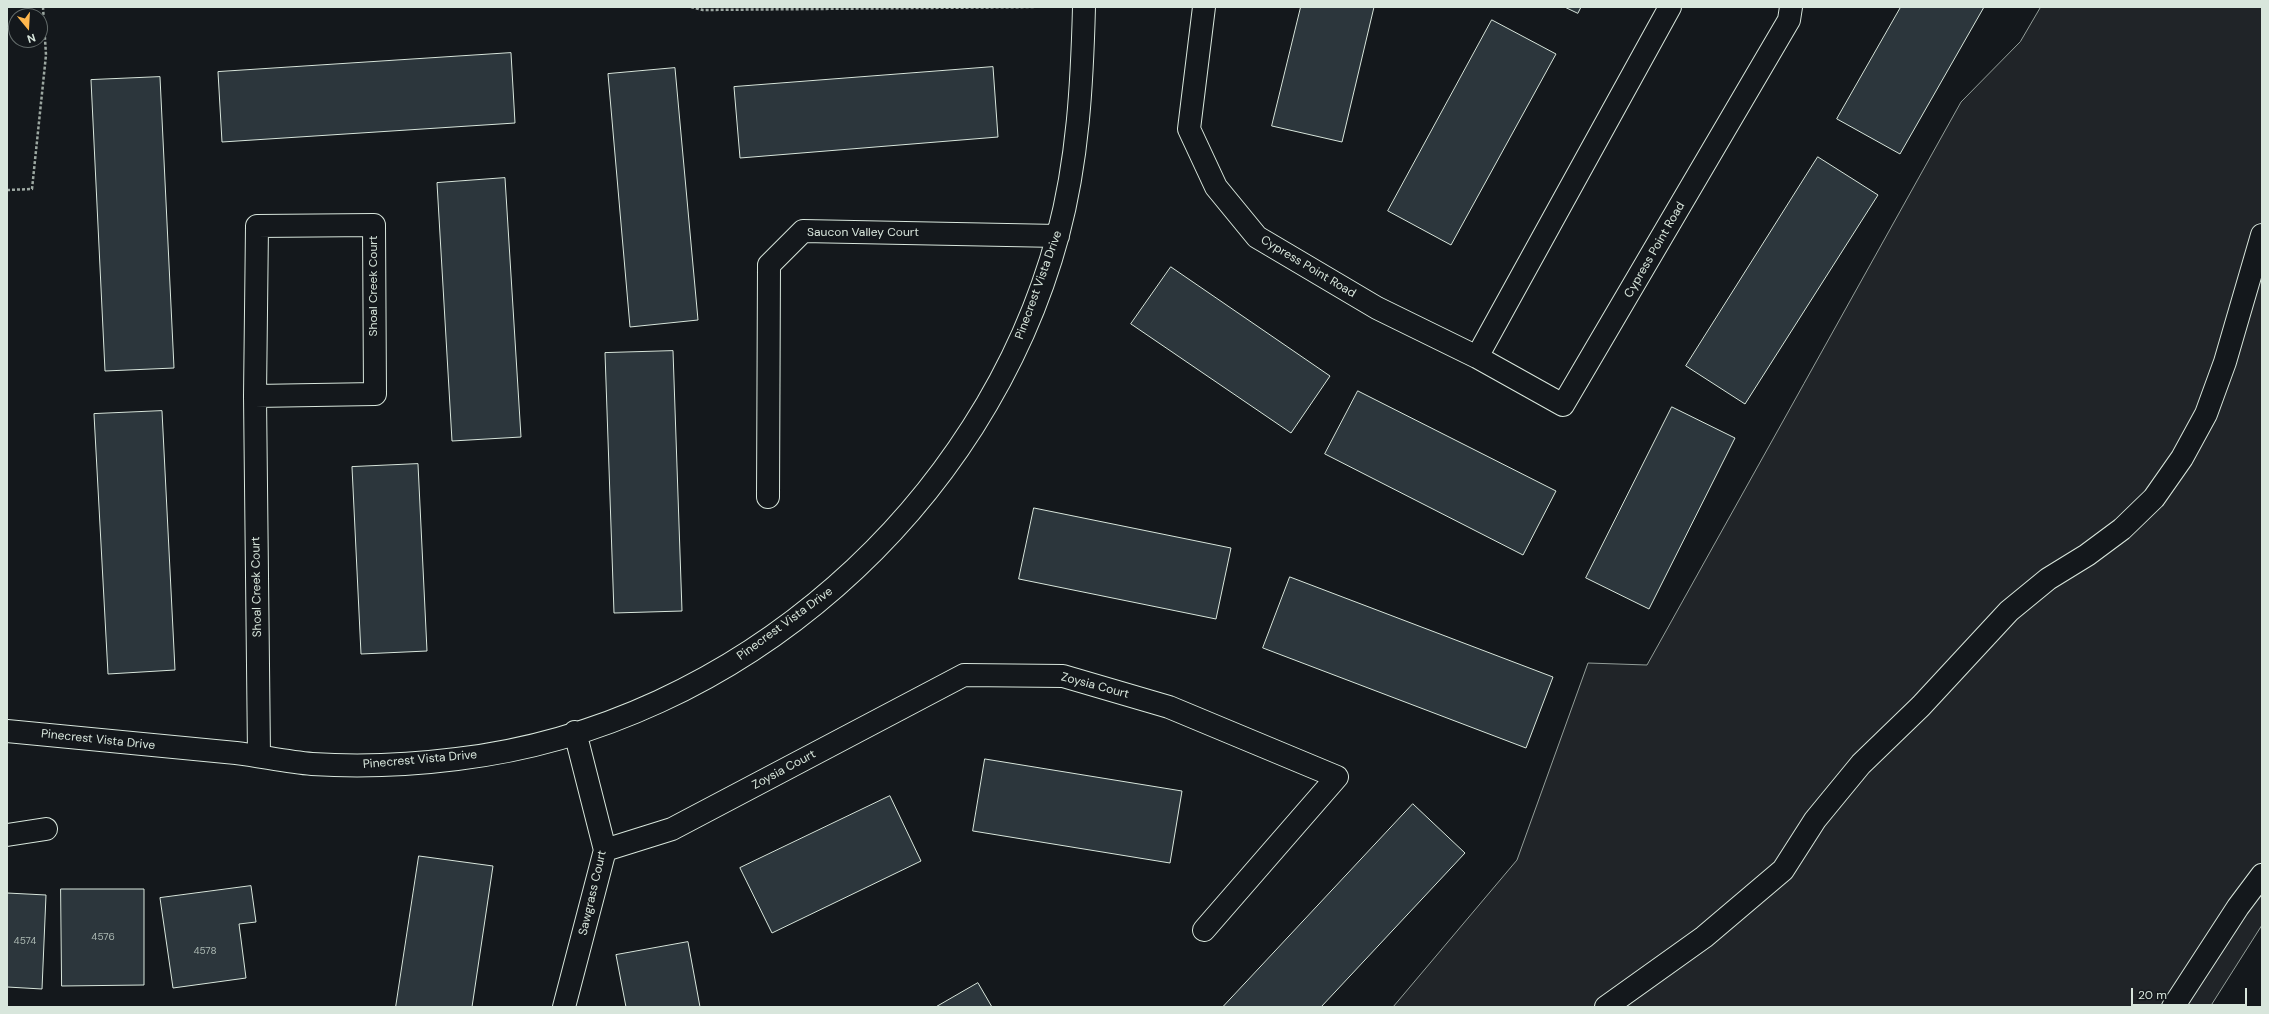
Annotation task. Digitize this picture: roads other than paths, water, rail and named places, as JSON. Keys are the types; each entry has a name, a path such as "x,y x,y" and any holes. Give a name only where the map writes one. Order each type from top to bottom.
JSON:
{"street":[{"name":"Pinecrest Vista Drive","path":"7,731 259,755 310,764 382,765 460,759 543,743 633,714 709,677 759,646 837,586 900,525 946,469 991,398 1027,324 1058,236 1078,128 1084,7"},
{"name":"Cypress Point Road","path":"1204,7 1189,129 1216,187 1257,237 1377,308 1477,357 1563,405 1789,20 1791,7"},
{"path":"1477,357 1670,7"},
{"name":"Shoal Creek Court","path":"256,396 375,394 374,225 258,226 256,396 259,755"},
{"name":"Saucon Valley Court","path":"768,497 769,265 803,231 1058,236"},
{"path":"1606,1007 1704,937 1783,870 1815,820 1861,764 1920,706 2009,611 2048,579 2087,555 2122,529 2154,498 2182,458 2206,414 2225,362 2262,235"},
{"name":"Zoysia Court","path":"605,850 672,829 964,675 1063,676 1169,707 1337,777 1204,930"},
{"name":"Sawgrass Court","path":"564,1007 605,850 575,732"},
{"path":"7,836 46,828"},
{"path":"2172,1007 2238,907 2262,875"}]}
